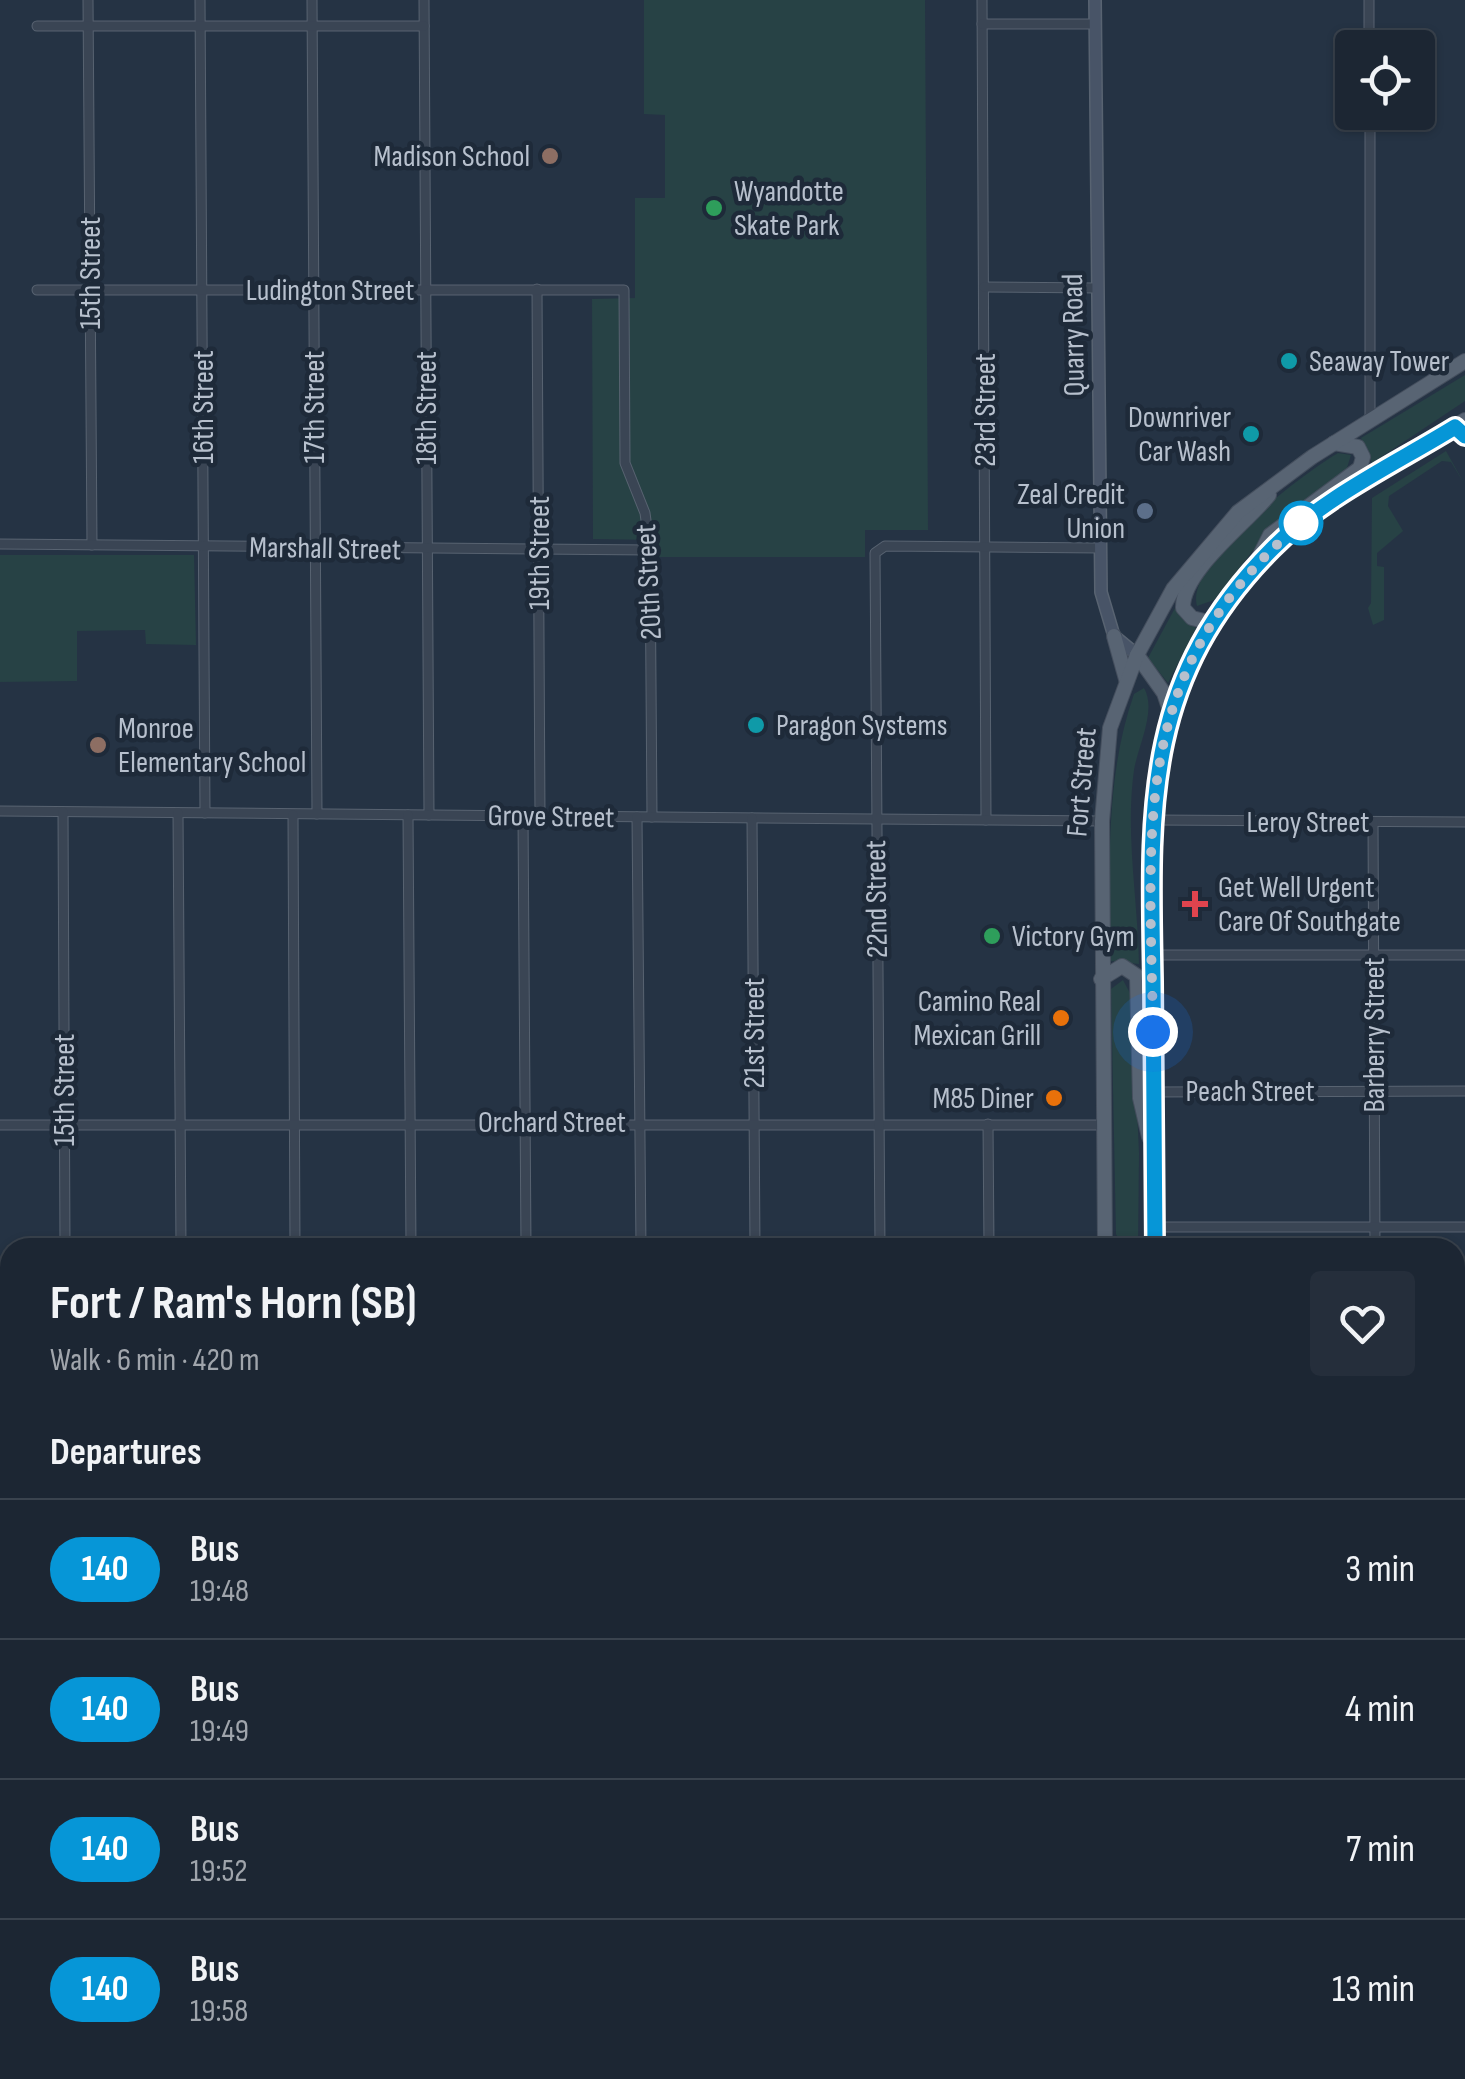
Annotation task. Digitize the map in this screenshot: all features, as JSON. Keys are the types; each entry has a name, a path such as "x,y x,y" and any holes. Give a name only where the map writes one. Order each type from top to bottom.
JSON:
{"main road":[{"name":"Fort Street","path":"1109,1238 1102,1084 1102,821 1110,728 1137,655 1173,589 1238,512 1334,443 1465,362"},
{"path":"1154,1238 1152,820 1158,758 1170,711 1216,619 1254,568 1292,530 1463,418"},
{"path":"1254,568 1270,535 1360,468 1363,457 1358,447 1334,443"},
{"path":"1216,619 1200,621 1186,613 1182,603 1186,591 1284,477"},
{"path":"1114,636 1125,665 1126,685"},
{"path":"1137,655 1170,711"},
{"path":"1101,979 1122,966 1137,976 1140,1098 1154,1157"},
{"path":"1102,1084 1110,1118 1109,1238"}],"street":[{"name":"15th Street","path":"88,0 92,545"},
{"name":"16th Street","path":"200,0 205,813"},
{"name":"17th Street","path":"312,0 317,814"},
{"name":"18th Street","path":"424,0 429,815"},
{"name":"23rd Street","path":"982,0 986,820"},
{"name":"Quarry Road","path":"1094,0 1100,548 1104,613 1114,636"},
{"path":"1369,0 1369,30"},
{"path":"982,24 1094,24"},
{"path":"37,26 424,26"},
{"path":"1370,130 1370,420"},
{"path":"984,288 1096,288"},
{"name":"Ludington Street","path":"37,290 624,290"},
{"name":"19th Street","path":"537,290 540,816"},
{"name":"20th Street","path":"624,290 624,453 646,513 650,550 652,817"},
{"name":"Marshall Street","path":"0,544 650,550"},
{"name":"22nd Street","path":"880,1238 875,820 877,550 885,546 986,547"},
{"path":"986,547 1100,548"},
{"path":"1114,636 1137,655"},
{"name":"Grove Street","path":"0,811 1102,821"},
{"name":"15th Street","path":"63,812 65,1238"},
{"path":"178,813 181,1238"},
{"path":"293,814 295,1238"},
{"path":"408,815 411,1238"},
{"path":"523,816 526,1238"},
{"path":"637,817 641,1238"},
{"name":"21st Street","path":"752,818 756,1238"},
{"name":"Leroy Street","path":"1152,820 1465,822"},
{"name":"Barberry Street","path":"1373,822 1374,1238"},
{"path":"1152,955 1465,955"},
{"name":"Peach Street","path":"1154,1092 1465,1091"},
{"path":"988,1124 989,1238"},
{"name":"Orchard Street","path":"0,1125 1104,1125"},
{"path":"1155,1227 1465,1227"}],"green space":[{"path":"644,0 925,0 928,530 865,530 865,557 658,557 657,540 593,539 592,299 635,298 635,198 665,198 665,115 644,114"},
{"path":"1465,375 1465,401 1372,463 1361,438"},
{"path":"1446,451 1465,485 1451,462 1442,461 1389,496 1388,506 1403,531 1377,553 1377,566 1384,567 1384,620 1373,625 1368,608 1372,498"},
{"path":"1338,453 1351,455 1346,471 1270,529 1214,600 1197,606 1198,588 1208,567 1226,545 1274,500"},
{"path":"0,555 194,555 196,645 146,644 145,630 77,631 77,681 0,682"},
{"path":"1175,608 1196,628 1168,683 1148,658"},
{"path":"1144,688 1148,717 1134,770 1131,818 1139,964 1110,961 1110,860 1113,793 1124,726 1134,694"},
{"path":"1123,980 1132,997 1139,1153 1138,1238 1118,1238 1116,1234 1111,989"}],"bus line":[{"name":"140","path":"1155,1238 1150,846 1158,758 1170,711 1189,666 1216,619 1240,586 1292,530 1455,427 1465,436"}],"place":[{"name":"Madison School","path":"550,156"},
{"name":"Wyandotte Skate Park","path":"714,208"},
{"name":"Seaway Tower","path":"1289,361"},
{"name":"Downriver Car Wash","path":"1251,434"},
{"name":"Zeal Credit Union","path":"1145,511"},
{"name":"Paragon Systems","path":"756,725"},
{"name":"Monroe Elementary School","path":"98,745"},
{"name":"Get Well Urgent Care Of Southgate","path":"1195,904"},
{"name":"Victory Gym","path":"992,936"},
{"name":"Camino Real Mexican Grill","path":"1061,1018"},
{"name":"M85 Diner","path":"1054,1098"}],"route":[{"path":"1153,1032 1152,807 1158,758 1170,711 1189,666 1216,619 1271,550 1301,523"}]}
